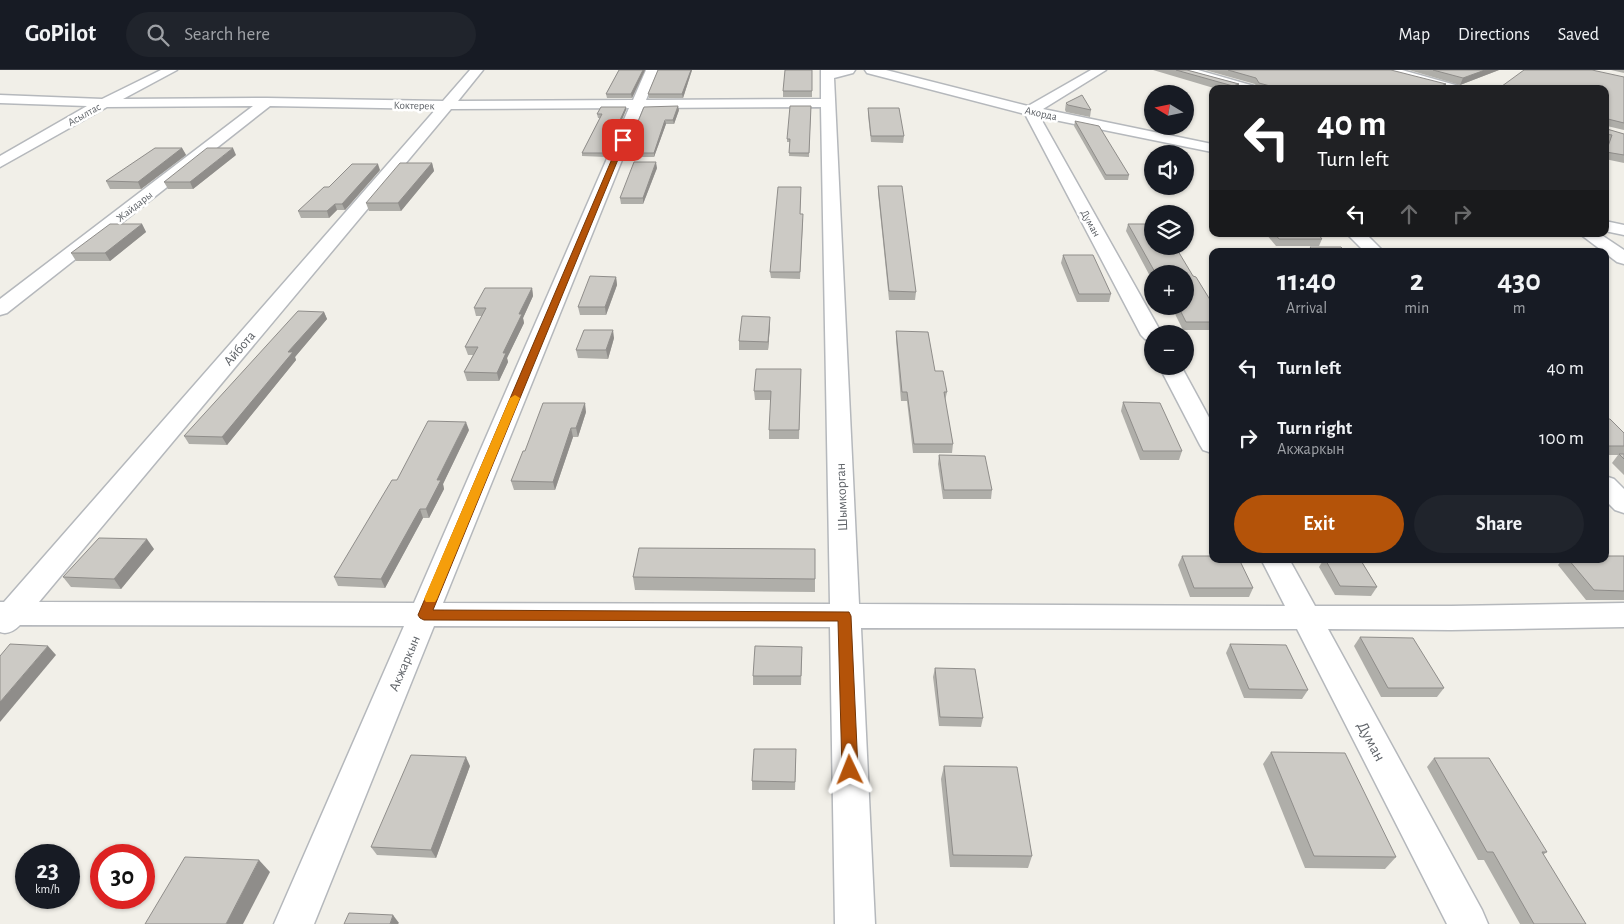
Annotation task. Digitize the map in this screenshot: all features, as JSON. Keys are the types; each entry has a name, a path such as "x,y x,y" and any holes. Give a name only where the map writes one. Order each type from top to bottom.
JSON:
{"street":[{"name":"Асылтас","path":"0,162 105,103 171,70"},
{"name":"Айбота","path":"4,618 478,70"},
{"name":"Акжаркын","path":"294,924 652,70"},
{"path":"827,73 849,70"},
{"name":"Акорда","path":"871,70 1030,111 1209,147"},
{"path":"1030,111 1100,70"},
{"path":"1185,70 1236,85"},
{"path":"1388,70 1440,85"},
{"name":"Шымкорган","path":"827,73 855,924"},
{"name":"Коктерек","path":"0,99 105,103 268,102 447,105 828,102"},
{"name":"Жайдары","path":"0,309 268,102"},
{"name":"Думан","path":"1030,111 1147,325"},
{"path":"1609,227 1624,230"},
{"path":"1359,237 1371,248"},
{"path":"1593,237 1624,258"},
{"path":"1175,375 1209,438"},
{"path":"1609,489 1624,504"},
{"name":"Думан","path":"1277,563 1468,924"},
{"path":"4,618 424,615 1307,617 1624,615"}],"building":[{"path":"619,70 643,70 631,94 606,94"},
{"path":"658,70 691,70 682,94 648,94"},
{"path":"785,70 812,70 812,91 783,91"},
{"path":"1176,70 1187,70 1239,84 1229,85"},
{"path":"1228,70 1391,70 1446,84 1266,85 1259,83 1256,78"},
{"path":"1433,70 1485,70 1463,78"},
{"path":"1524,70 1592,70 1624,77 1624,123 1609,119 1609,85 1503,85"},
{"path":"1082,95 1091,110 1066,103"},
{"path":"678,106 673,120 665,120 654,153 625,153 644,107"},
{"path":"790,106 811,106 809,153 789,153 790,139 787,139"},
{"path":"601,107 626,107 605,153 582,153 602,114 597,114"},
{"path":"868,108 899,108 904,136 871,136"},
{"path":"1075,121 1099,126 1129,175 1106,175"},
{"path":"1609,130 1624,134 1624,155 1609,152 1609,144 1612,135 1609,135"},
{"path":"155,148 182,148 138,182 106,181"},
{"path":"207,148 233,148 190,182 164,182"},
{"path":"634,162 656,162 643,198 620,198"},
{"path":"400,163 432,163 398,203 366,203"},
{"path":"352,164 378,164 342,204 335,204 327,211 298,211 324,187 329,187"},
{"path":"878,186 902,186 916,292 889,291"},
{"path":"778,187 801,187 800,214 803,214 800,272 770,272"},
{"path":"110,224 142,224 105,253 71,253"},
{"path":"1128,224 1144,224 1144,253"},
{"path":"1277,237 1320,237 1322,239 1279,239"},
{"path":"1310,247 1342,248 1311,248"},
{"path":"1063,255 1093,255 1111,294 1079,294"},
{"path":"1145,255 1180,255 1186,265 1151,265"},
{"path":"590,276 616,277 605,307 578,307"},
{"path":"1194,276 1209,298 1209,322 1186,322 1182,315 1194,315"},
{"path":"485,288 532,288 519,314 522,314 503,353 506,353 497,373 464,372 478,347 465,347 486,308 474,308"},
{"path":"298,311 324,312 288,352 293,352 222,437 184,436"},
{"path":"742,316 770,317 768,342 739,341"},
{"path":"584,330 613,330 606,350 576,350"},
{"path":"896,331 928,332 935,371 943,371 947,392 944,392 953,444 914,444 907,392 902,392"},
{"path":"756,369 801,369 799,430 769,430 771,391 754,391"},
{"path":"1123,402 1160,403 1182,451 1143,451"},
{"path":"543,403 585,403 576,428 571,428 553,482 511,481 523,451 525,451"},
{"path":"1609,419 1624,433 1624,446 1609,446"},
{"path":"428,421 466,422 437,480 441,480 426,509 420,509 381,579 334,577 392,480 397,480"},
{"path":"939,455 985,456 992,490 944,490"},
{"path":"99,538 147,539 114,579 63,577"},
{"path":"639,548 815,549 815,579 633,577"},
{"path":"1182,556 1209,556 1209,563 1241,563 1253,588 1194,588"},
{"path":"1609,556 1624,556 1624,591 1594,590 1571,563 1609,563"},
{"path":"1327,563 1362,563 1377,587 1340,586"},
{"path":"1360,637 1413,638 1444,688 1388,688"},
{"path":"10,644 48,646 0,702 0,656"},
{"path":"1230,644 1286,645 1308,690 1249,689"},
{"path":"755,646 802,647 801,676 753,676"},
{"path":"935,668 975,669 983,718 940,717"},
{"path":"754,749 796,749 795,782 752,781"},
{"path":"1271,752 1345,753 1396,857 1314,856"},
{"path":"411,755 466,757 431,850 371,847"},
{"path":"1434,758 1489,758 1547,852 1542,852 1586,924 1534,924 1493,852 1487,852"},
{"path":"944,766 1017,767 1032,856 953,855"},
{"path":"185,857 259,860 226,924 145,924"},
{"path":"349,913 393,915 390,924 344,924"}],"slow traffic":[{"path":"431,599 515,398"}],"route":[{"path":"623,140 424,615 845,616 850,770"}]}
